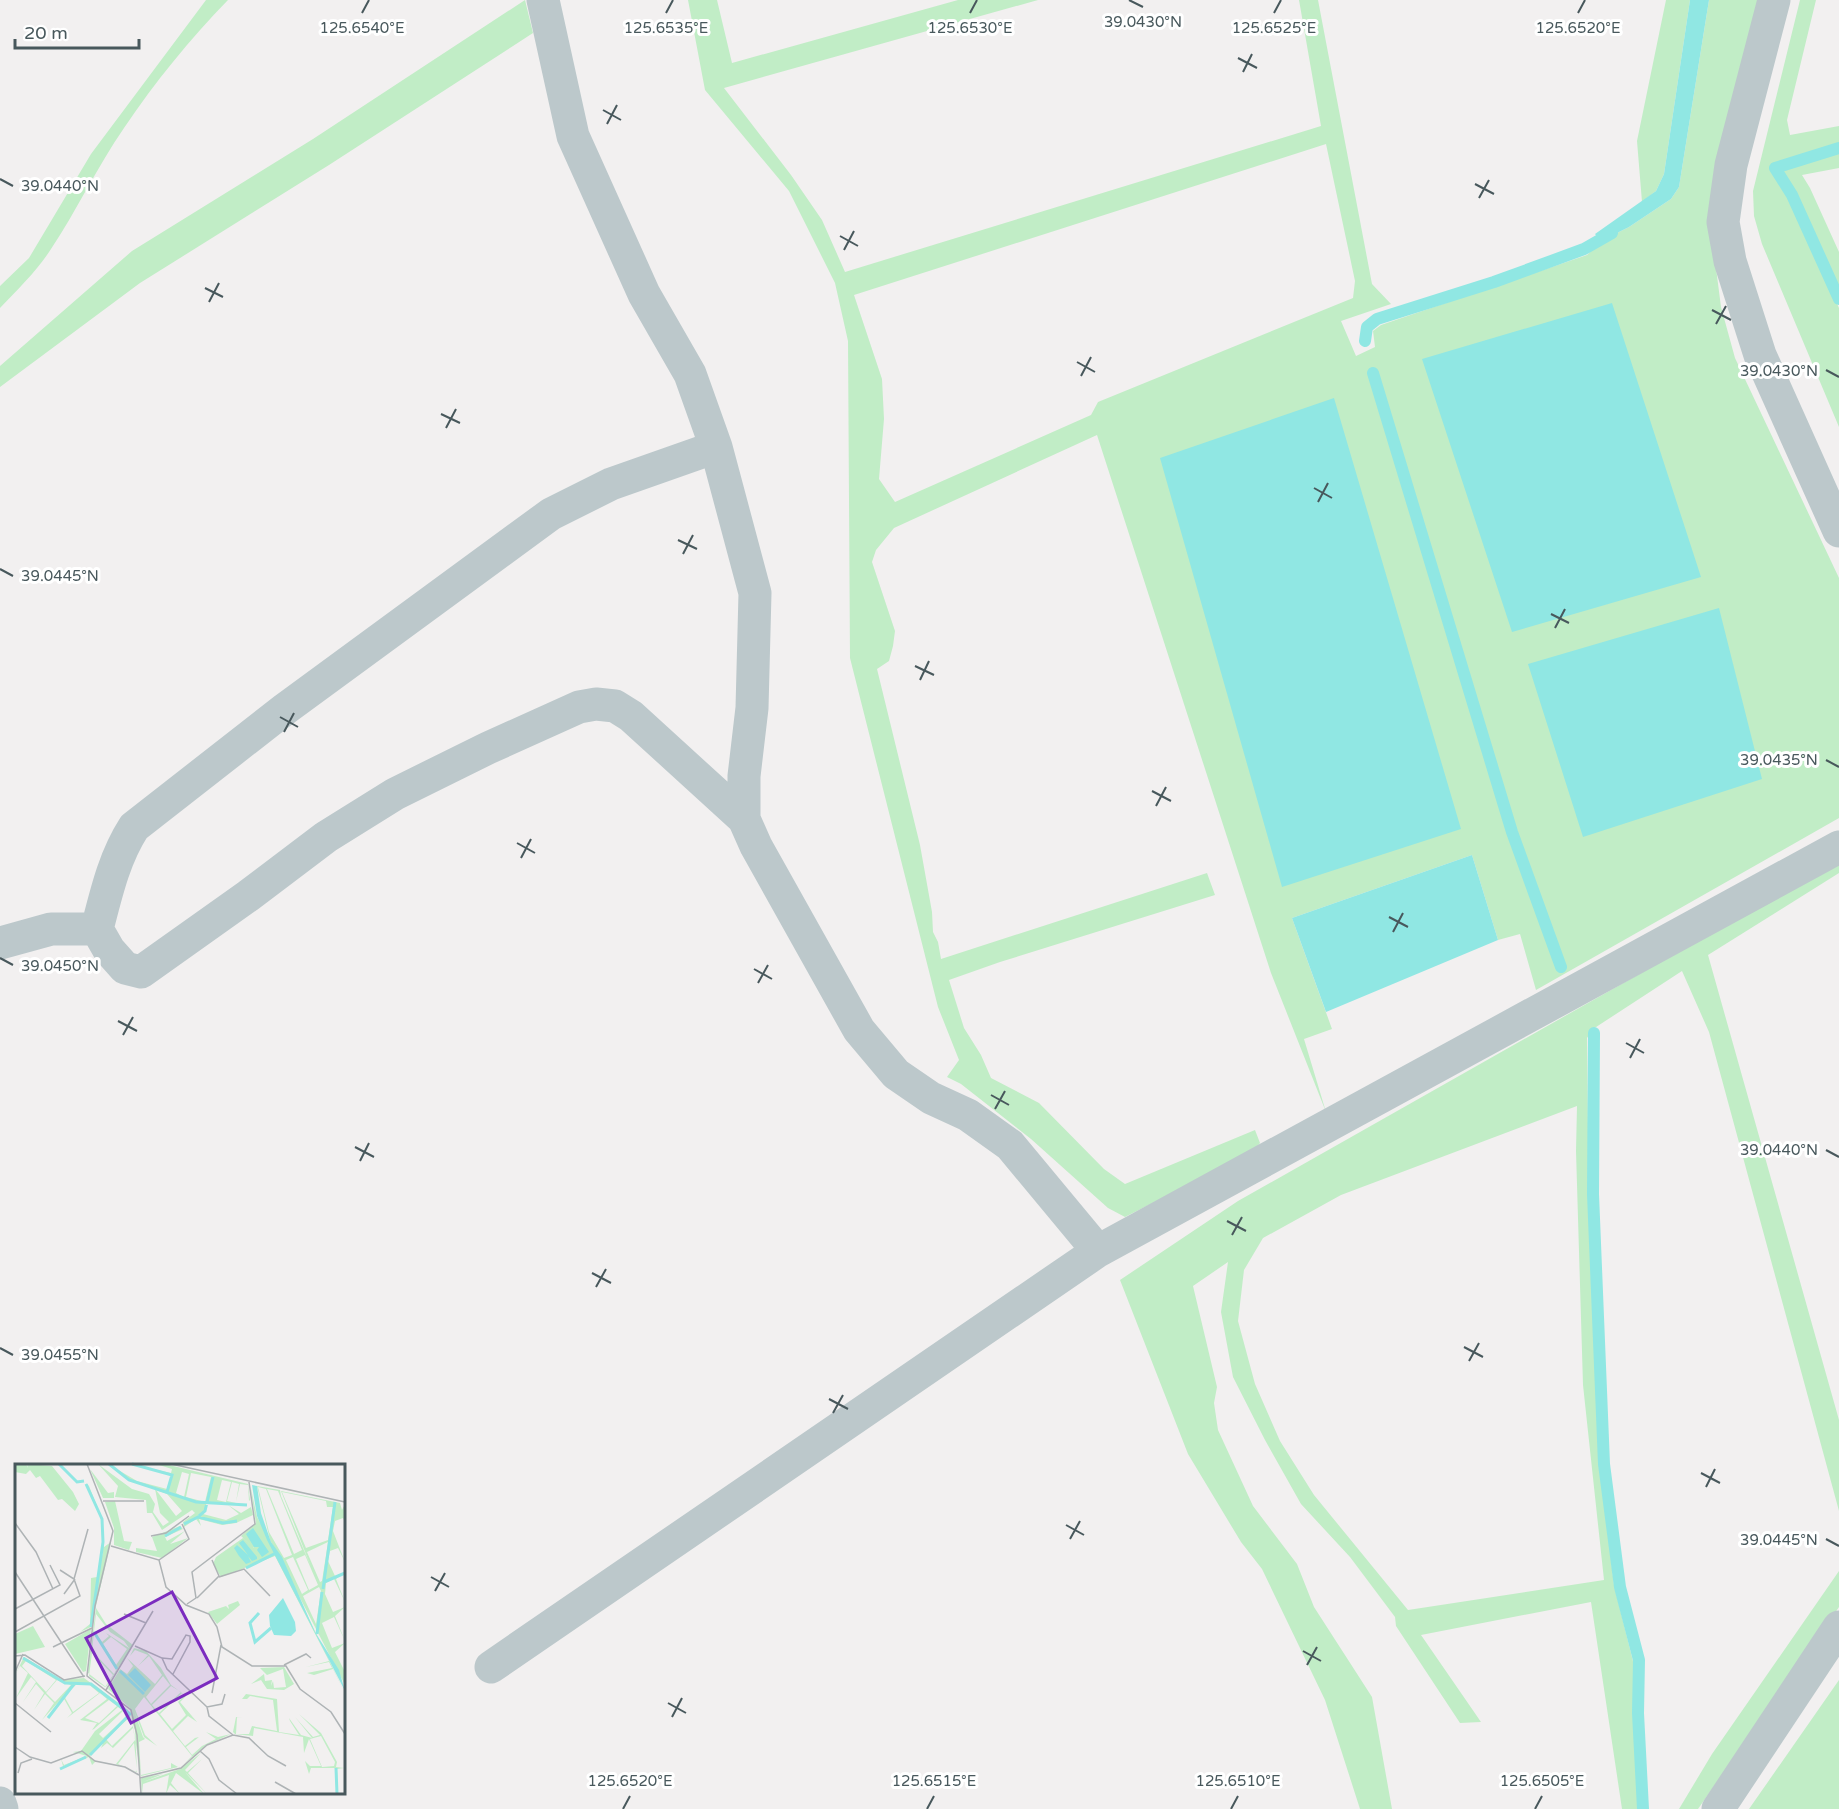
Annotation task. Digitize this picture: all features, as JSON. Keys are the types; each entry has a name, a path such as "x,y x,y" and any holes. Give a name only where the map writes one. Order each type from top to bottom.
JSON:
{"street":[{"path":"543,0 573,136 644,294 690,374 716,447 754,593 752,708 744,776 744,819"},
{"path":"1774,0 1731,165 1723,222 1730,261 1760,355 1839,531"},
{"path":"716,447 611,484 551,514 285,709 134,827 123,845 110,879 97,930 109,950 125,969 141,972 326,837 395,794 488,748 579,707 596,704 615,706 631,716 744,819 756,846 859,1030 896,1074 931,1098 968,1115 1010,1145 1098,1251"},
{"path":"491,1666 1098,1251 1839,847"},
{"path":"0,943 51,928 97,930"},
{"path":"1718,1809 1839,1627"},
{"path":"0,1803 2,1809"}],"green space":[{"path":"206,0 228,0 200,30 148,94 114,143 46,257 0,308 0,286 29,258 91,154"},
{"path":"525,0 533,33 329,165 140,283 0,387 0,366 132,251 313,139"},
{"path":"688,0 717,0 732,63 958,0 1038,0 724,88 791,175 822,220 845,272 1321,126 1299,0 1318,0 1372,284 1391,304 1341,321 1356,356 1375,347 1373,331 1381,325 1587,255 1601,241 1629,227 1671,199 1679,187 1709,0 1762,0 1712,237 1721,307 1735,358 1839,578 1839,818 1536,990 1520,934 1498,940 1472,855 1292,918 1332,1029 1304,1039 1326,1112 1271,973 1097,435 894,528 876,550 872,562 895,631 889,661 877,669 920,845 932,912 933,932 938,942 941,959 1207,873 1215,895 949,980 964,1028 981,1055 991,1078 1039,1103 1104,1169 1125,1184 1255,1130 1260,1143 1253,1152 1125,1217 1108,1208 1031,1139 961,1084 947,1077 959,1060 938,1007 850,658 848,341 835,283 789,191 705,90","holes":["1326,144 1355,281 1353,298 1098,402 1091,415 895,502 879,479 884,419 882,379 854,295","1376,373 1515,831 1563,965 1558,968 1509,833 1370,375"]},
{"path":"1666,0 1690,0 1664,174 1656,191 1642,202 1637,141"},
{"path":"1800,0 1816,0 1787,120 1790,135 1839,126 1839,145 1772,166 1772,170 1789,196 1839,308 1839,427 1762,244 1754,216 1753,191"},
{"path":"1839,151 1839,168 1802,175 1839,252 1839,292 1794,194 1779,169"},
{"path":"1839,861 1839,873 1708,955 1839,1420 1839,1511 1709,1032 1682,971 1593,1029 1587,1038 1589,1215 1600,1467 1614,1585 1633,1661 1640,1809 1622,1809 1591,1602 1421,1635 1481,1722 1460,1723 1396,1626 1395,1617 1350,1557 1301,1504 1233,1377 1221,1312 1228,1262 1193,1286 1217,1387 1214,1403 1218,1430 1253,1506 1297,1564 1314,1607 1372,1697 1392,1809 1360,1809 1325,1700 1262,1569 1241,1542 1188,1454 1120,1280 1238,1201","holes":["1577,1106 1576,1151 1583,1385 1604,1580 1408,1610 1314,1495 1280,1441 1255,1384 1238,1321 1244,1270 1263,1238 1341,1195"]},
{"path":"1839,1571 1839,1607 1698,1809 1679,1809 1712,1754"},
{"path":"1839,1680 1839,1809 1749,1809"}],"water":[{"path":"1690,0 1709,0 1679,187 1671,199 1629,227 1601,241 1595,234 1656,191 1664,174"},
{"path":"1612,303 1701,577 1512,632 1422,359"},
{"path":"1334,398 1461,829 1282,887 1160,458"},
{"path":"1719,608 1762,779 1583,837 1528,664"},
{"path":"1472,855 1498,940 1326,1012 1292,918"}],"waterway":[{"path":"1839,148 1775,168 1792,195 1839,299"},
{"path":"1365,341 1367,327 1377,319 1494,282 1584,249 1612,233"},
{"path":"1373,373 1512,832 1561,967"},
{"path":"1594,1033 1593,1194 1604,1464 1620,1587 1639,1660 1638,1713 1643,1809"}]}
